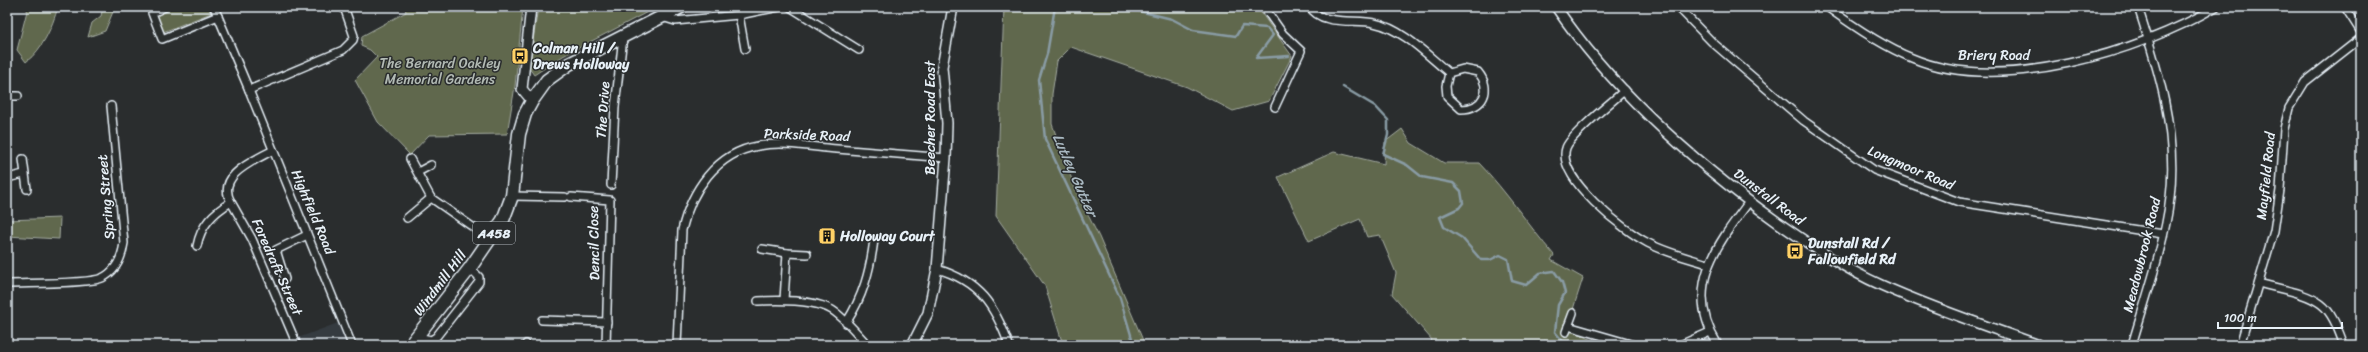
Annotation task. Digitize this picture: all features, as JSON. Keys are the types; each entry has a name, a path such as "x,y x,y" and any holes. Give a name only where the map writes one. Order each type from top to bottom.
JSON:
{"highway":[{"name":"A458","path":"532,100 547,80 569,64 681,7"},
{"name":"Windmill Hill","path":"414,341 470,268 503,220 512,196 519,134 532,100"}],"street":[{"path":"165,7 152,13 162,39 218,16"},
{"name":"Highfield Road","path":"214,7 307,235 326,277 352,345"},
{"path":"249,90 343,50 349,45 354,36 344,7"},
{"path":"531,7 522,89 532,100"},
{"path":"662,17 675,21 739,15 779,7"},
{"path":"790,7 858,50"},
{"name":"Beecher Road East","path":"912,345 918,336 928,313 937,270 946,158 947,123 942,67 953,7"},
{"path":"1264,7 1283,34 1301,51 1275,107"},
{"path":"1310,7 1314,12 1326,18 1375,23 1394,30 1449,73"},
{"name":"Dunstall Road","path":"1556,7 1580,42 1625,90 1684,149 1749,202 1808,243 1880,285 1965,319 2039,345"},
{"name":"Longmoor Road","path":"1678,7 1712,42 1798,116 1847,153 1874,170 1959,202 2163,234"},
{"name":"Briery Road","path":"1827,7 1883,44 1912,58 1961,70 2000,71 2048,67 2088,60 2173,30 2216,7"},
{"name":"Meadowbrook Road","path":"2132,345 2163,234 2171,196 2170,134 2165,94 2138,7"},
{"path":"2345,7 2361,32"},
{"path":"739,15 745,49"},
{"name":"The Drive","path":"611,185 615,107 623,37"},
{"name":"Mayfield Road","path":"2240,345 2274,231 2280,190 2284,129 2289,108 2305,82 2361,38"},
{"path":"1463,69 1478,72 1485,84 1486,92 1478,105 1470,109 1461,110 1451,102 1447,96 1446,86 1449,73 1463,69"},
{"path":"1625,90 1566,147 1565,161 1568,170 1578,184 1610,216 1634,235 1671,253 1708,264"},
{"path":"7,96 18,96"},
{"name":"Spring Street","path":"7,284 96,280 111,272 121,260 124,243 110,106"},
{"name":"Parkside Road","path":"677,345 681,249 685,218 689,204 697,190 710,172 723,161 758,146 792,145 946,158"},
{"path":"197,246 206,224 214,213 231,202 228,194 228,183 235,172 273,150"},
{"path":"23,159 27,189"},
{"path":"410,159 431,198 490,239"},
{"path":"418,172 431,165"},
{"path":"7,178 24,174"},
{"name":"Dencil Close","path":"512,196 568,197 610,200 606,345"},
{"path":"407,218 431,198"},
{"name":"Foredraft Street","path":"231,202 252,239 297,345"},
{"path":"1718,345 1710,332 1702,295 1708,264 1723,237 1749,202"},
{"path":"285,279 276,250 307,235"},
{"path":"846,323 859,303 874,240"},
{"path":"762,249 787,253 807,254"},
{"path":"784,300 787,253"},
{"path":"937,270 953,274 971,285 982,296 999,317 1009,345"},
{"path":"2259,283 2309,298 2322,304 2337,326 2344,345"},
{"path":"758,301 784,300 820,305 832,310 868,345"},
{"path":"1573,313 1567,329 1634,345"},
{"path":"542,320 607,322"},
{"path":"1680,345 1710,332"}],"shaded area":[{"path":"338,323 348,345 300,345 298,338"}],"green space":[{"path":"28,7 58,7 53,22 42,44 26,62 17,50"},
{"path":"103,7 115,7 105,31 88,37 92,23 101,16"},
{"path":"173,7 208,7 211,13 163,32 156,14"},
{"name":"The Bernard Oakley Memorial Gardens","path":"405,7 523,7 515,86 507,134 429,135 410,155 378,122 355,80 377,57 370,50 361,46 362,36 406,12"},
{"path":"538,7 657,7 563,56 534,75 529,68"},
{"path":"1004,7 1257,7 1292,56 1269,101 1233,111 1187,87 1071,47 1057,61 1052,94 1052,124 1076,191 1099,237 1145,345 1063,345 1045,286 996,216"},
{"path":"1402,129 1411,143 1444,163 1479,163 1499,185 1554,255 1551,260 1583,278 1567,328 1590,339 1612,345 1549,345 1545,340 1539,345 1427,345 1432,340 1392,294 1396,273 1380,235 1367,237 1360,219 1309,241 1278,177 1334,152 1384,164 1385,142"},
{"path":"60,218 59,239 7,236 7,220"}],"waterway":[{"name":"Lutley Gutter","path":"1055,7 1047,54 1039,80 1045,139 1120,298 1134,345"},
{"path":"1136,7 1139,11 1172,19 1193,30 1236,36 1242,26 1267,28 1273,35 1256,58 1289,56"},
{"path":"1343,87 1375,106 1388,120 1388,135 1383,154 1407,165 1422,177 1453,183 1461,191 1463,203 1459,208 1440,217 1444,227 1462,238 1481,260 1490,260 1500,255 1508,259 1512,281 1526,285 1540,273 1554,271 1562,282 1565,293 1558,305 1555,332 1566,345"}],"place":[{"name":"Colman Hill / Drews Holloway","path":"520,56"},
{"name":"Holloway Court","path":"827,236"},
{"name":"Dunstall Rd / Fallowfield Rd","path":"1795,251"}]}
